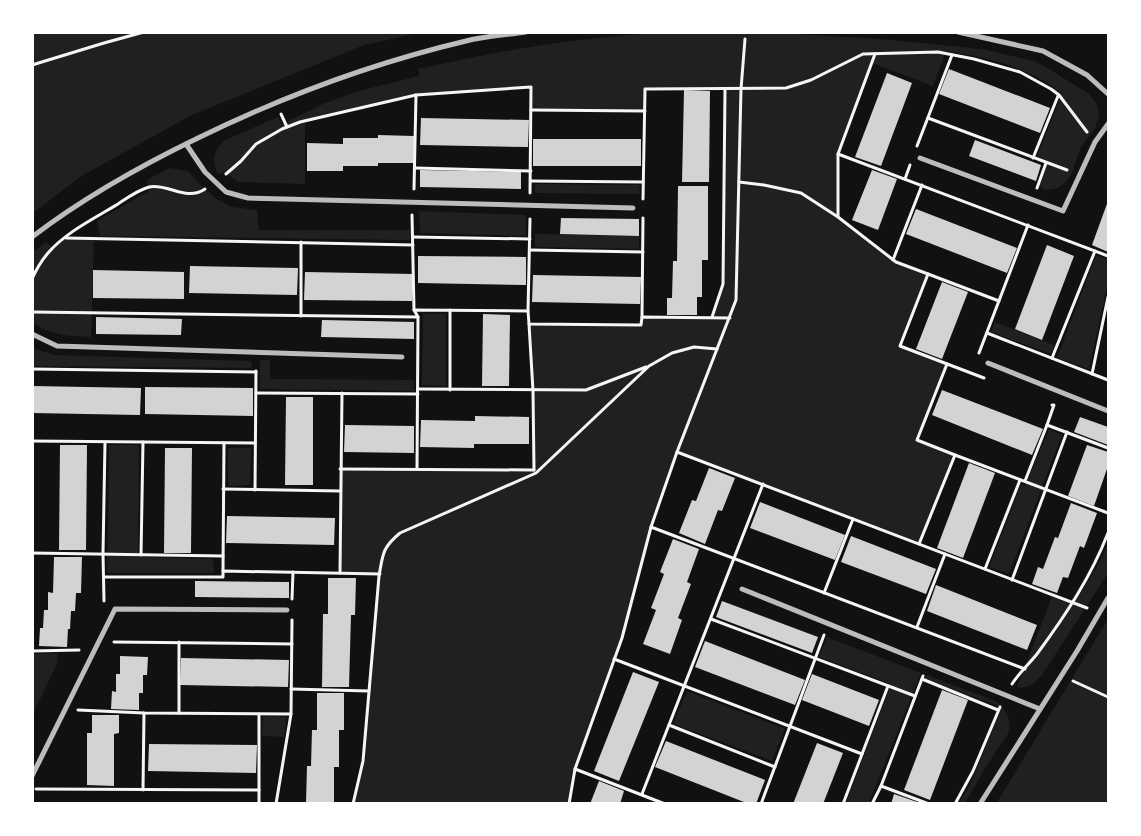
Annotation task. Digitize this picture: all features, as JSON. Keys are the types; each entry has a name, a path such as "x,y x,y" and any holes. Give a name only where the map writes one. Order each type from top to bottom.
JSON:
{"street":[{"path":"32,237 55,220 136,170 251,112 357,71 467,40 526,32"},
{"path":"958,32 1043,51 1086,75 1108,94"},
{"path":"920,158 1063,210 1095,142 1108,124"},
{"path":"186,144 205,172 226,192 248,198 633,208"},
{"path":"32,334 57,346 402,357"},
{"path":"988,363 1108,411"},
{"path":"742,589 1040,709"},
{"path":"980,804 1108,598"},
{"path":"32,776 115,609 286,610"}],"path":[{"path":"32,65 144,32"},
{"path":"569,804 575,769 622,638 652,527 677,452 736,300 741,89 745,39"},
{"path":"643,208 646,89 786,88 811,80 863,54 938,52 974,59 1020,72 1051,89 1058,95 1095,142"},
{"path":"838,217 838,154 875,54"},
{"path":"916,148 952,55"},
{"path":"32,279 49,252 65,238 136,193 149,187 186,194 201,192 241,161 256,144 282,129 300,122 416,95 531,87 528,311 533,391 534,472"},
{"path":"712,317 723,284 725,89"},
{"path":"416,95 415,168 412,202 414,310 418,317 417,469"},
{"path":"1033,158 1058,95"},
{"path":"531,110 645,111"},
{"path":"928,118 1080,175"},
{"path":"838,154 1108,256"},
{"path":"1032,199 1046,162"},
{"path":"905,179 910,163"},
{"path":"415,168 531,171"},
{"path":"531,181 644,182"},
{"path":"739,182 801,193 838,217 893,260 999,302"},
{"path":"893,260 922,185"},
{"path":"529,324 641,325 643,216"},
{"path":"977,358 1028,226"},
{"path":"413,237 530,239"},
{"path":"65,238 413,245"},
{"path":"301,242 301,316"},
{"path":"530,250 643,252"},
{"path":"1052,358 1095,251"},
{"path":"928,274 900,346 990,380"},
{"path":"1092,374 1108,297"},
{"path":"414,310 528,311"},
{"path":"450,310 450,390"},
{"path":"32,312 418,317"},
{"path":"642,317 730,318"},
{"path":"986,333 1108,380"},
{"path":"418,389 586,390 649,366 672,354 694,347 717,349"},
{"path":"254,490 257,353"},
{"path":"948,364 917,440 1108,514"},
{"path":"354,804 363,761 382,558 388,543 400,533 534,472 574,438 649,366"},
{"path":"971,373 974,366"},
{"path":"32,369 256,372"},
{"path":"256,393 418,394"},
{"path":"340,573 342,394"},
{"path":"1025,482 1054,406 1045,402"},
{"path":"1047,425 1108,448"},
{"path":"1012,580 1066,432"},
{"path":"32,441 255,443"},
{"path":"105,442 104,604 115,609"},
{"path":"141,555 142,442"},
{"path":"104,577 223,577 224,443"},
{"path":"677,452 1100,613"},
{"path":"919,544 955,455"},
{"path":"340,469 534,472"},
{"path":"985,569 1020,480"},
{"path":"642,794 763,484"},
{"path":"223,489 340,491"},
{"path":"824,593 853,519"},
{"path":"652,527 1025,669"},
{"path":"955,804 973,771 1006,695 1014,681 1051,634 1086,582 1108,534"},
{"path":"32,553 223,556"},
{"path":"916,628 945,554"},
{"path":"223,571 380,574"},
{"path":"292,601 293,572"},
{"path":"276,804 291,714 292,619"},
{"path":"711,619 916,696"},
{"path":"761,804 828,624"},
{"path":"99,642 292,644"},
{"path":"179,642 179,713"},
{"path":"32,650 95,650"},
{"path":"614,659 862,754"},
{"path":"872,804 881,786 928,664"},
{"path":"1061,676 1108,697"},
{"path":"922,679 998,710"},
{"path":"843,804 888,686"},
{"path":"291,689 369,691"},
{"path":"65,710 144,713 291,714"},
{"path":"142,790 144,713"},
{"path":"259,714 259,804"},
{"path":"669,725 775,767"},
{"path":"575,769 642,794 654,802 665,804"},
{"path":"881,786 929,804"},
{"path":"32,789 259,790"}],"shaded area":[{"path":"33,33 418,33 364,45 192,115 83,175 33,213"},
{"path":"650,33 783,33 881,39 982,49 1034,61 1049,69 1089,94 1099,111 1098,119 1095,128 1081,147 1072,173 1066,182 1058,188 1046,190 1040,186 1048,161 1037,156 1062,94 1050,85 1022,70 992,60 946,51 933,86 872,63 838,154 838,217 896,262 928,274 900,346 947,364 917,440 955,455 919,544 677,452 651,527 622,638 575,769 569,803 353,803 363,761 380,574 340,573 340,469 534,470 533,391 529,324 641,325 642,317 712,317 723,284 725,89 646,89 645,111 531,110 531,88 416,95 305,121 305,184 238,182 224,172 218,174 214,160 216,151 225,140 278,117 282,124 323,104 355,92 419,76 419,69 534,46"},
{"path":"169,168 188,171 202,187 217,199 232,207 257,210 259,230 410,230 410,240 100,236 97,221 149,191 147,180"},
{"path":"535,184 640,185 639,194 535,193"},
{"path":"419,211 526,215 526,236 420,233"},
{"path":"535,234 639,236 639,249 535,247"},
{"path":"65,238 94,238 91,337 54,333 33,323 32,253 46,242 53,248"},
{"path":"1096,255 1108,260 1108,282 1089,369 1057,358"},
{"path":"423,314 446,314 446,386 422,385"},
{"path":"995,322 1054,345 1051,354 991,332"},
{"path":"33,348 54,355 251,361 252,368 33,366"},
{"path":"260,360 270,360 270,379 414,380 414,391 260,389"},
{"path":"1049,429 1062,435 1009,574 989,567 1021,484 1025,486"},
{"path":"109,445 139,445 138,557 213,559 214,573 107,573"},
{"path":"228,448 251,448 250,485 228,486"},
{"path":"1108,542 1108,573 1044,672 1029,686 1017,687 1052,597 1072,605 1097,567"},
{"path":"1108,619 1108,803 996,804"},
{"path":"827,637 921,673 869,803 846,803 891,684 819,657"},
{"path":"58,653 57,663 33,714 33,654"},
{"path":"927,675 997,702 1003,708 1009,720 1007,736 987,765 965,803 959,803 970,785 1001,710 996,705 925,679"},
{"path":"687,691 785,729 772,761 673,724"},
{"path":"263,716 287,717 284,737 262,736"}],"building":[{"path":"949,69 1050,108 1040,133 939,94"},
{"path":"887,73 912,83 881,166 855,157"},
{"path":"684,90 710,91 709,182 682,182"},
{"path":"421,118 529,120 528,147 420,145"},
{"path":"378,135 414,136 414,163 378,163 378,166 343,166 343,171 307,171 307,143 343,144 343,138 378,138"},
{"path":"533,139 641,139 641,166 533,166"},
{"path":"975,140 1041,165 1036,181 969,156"},
{"path":"420,170 521,172 521,189 420,187"},
{"path":"872,170 897,179 878,230 852,220"},
{"path":"678,186 708,186 708,260 702,260 702,297 697,297 697,315 667,315 667,298 672,298 673,261 677,261"},
{"path":"1108,201 1108,252 1092,245"},
{"path":"916,209 1017,248 1007,273 906,234"},
{"path":"561,218 639,219 639,236 560,234"},
{"path":"1047,245 1074,256 1042,340 1015,329"},
{"path":"418,256 526,257 526,285 418,283"},
{"path":"190,266 298,268 297,295 189,293"},
{"path":"93,270 184,272 184,299 93,298"},
{"path":"305,272 413,274 412,301 304,300"},
{"path":"533,275 641,277 640,304 532,302"},
{"path":"942,282 968,292 942,359 916,349"},
{"path":"483,314 510,315 509,386 482,386"},
{"path":"96,317 182,319 181,335 96,334"},
{"path":"322,320 414,322 414,339 321,337"},
{"path":"32,386 141,388 140,415 32,413"},
{"path":"145,387 253,388 253,416 145,414"},
{"path":"942,390 1043,429 1032,455 932,415"},
{"path":"286,397 313,397 313,485 285,485"},
{"path":"475,416 529,417 529,444 474,444 474,448 420,447 421,420 475,421"},
{"path":"1080,417 1108,427 1108,445 1074,432"},
{"path":"345,425 414,426 414,453 344,452"},
{"path":"60,445 87,445 86,550 59,550"},
{"path":"1087,445 1108,452 1108,466 1094,506 1068,496"},
{"path":"165,448 192,448 191,553 164,553"},
{"path":"969,463 995,473 963,558 937,548"},
{"path":"709,468 735,478 722,511 718,510 705,544 679,533 692,500 696,501"},
{"path":"760,502 845,535 835,560 750,528"},
{"path":"1071,503 1097,513 1084,548 1080,546 1068,578 1063,577 1057,593 1032,584 1038,567 1043,569 1055,537 1058,538"},
{"path":"227,516 335,518 334,545 226,543"},
{"path":"851,536 936,569 926,594 841,562"},
{"path":"673,539 699,549 687,582 691,584 678,618 682,620 670,654 643,644 656,610 651,608 664,574 660,572"},
{"path":"54,557 82,557 81,593 76,593 75,611 71,611 67,647 39,646 44,610 48,610 48,592 53,593"},
{"path":"328,578 356,578 355,615 351,615 349,687 322,687 323,614 328,614"},
{"path":"195,581 289,582 289,598 195,597"},
{"path":"936,585 1037,625 1027,650 927,611"},
{"path":"722,601 818,637 812,653 716,617"},
{"path":"705,641 805,680 795,705 695,667"},
{"path":"120,656 148,657 147,675 143,675 143,693 139,693 139,710 111,709 112,691 116,692 116,674 120,674"},
{"path":"181,658 289,660 288,687 180,685"},
{"path":"633,672 659,682 619,781 594,771"},
{"path":"812,674 879,700 869,726 802,700"},
{"path":"942,690 968,700 930,800 904,790"},
{"path":"317,693 344,693 344,730 339,730 339,767 334,767 334,803 306,803 307,766 311,766 312,730 317,730"},
{"path":"92,715 119,715 119,733 114,734 114,786 87,785 87,733 92,733"},
{"path":"666,741 765,780 756,804 749,804 655,767"},
{"path":"817,743 843,753 823,804 793,804"},
{"path":"149,744 257,745 256,773 148,771"},
{"path":"599,781 624,791 620,804 590,804"},
{"path":"894,794 920,803 920,804 891,804"}]}
